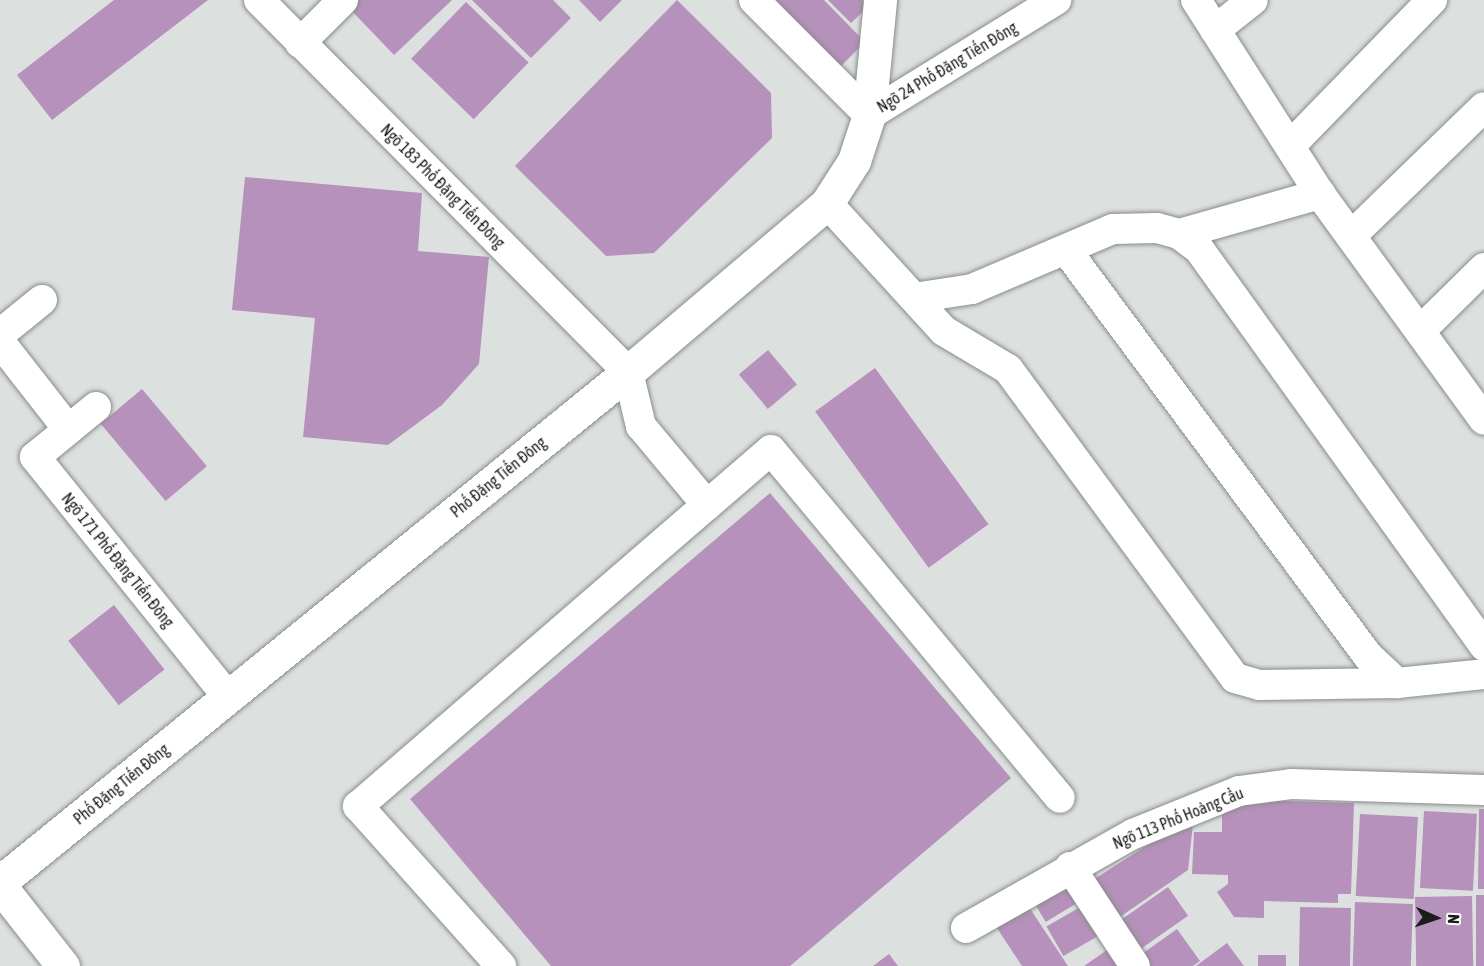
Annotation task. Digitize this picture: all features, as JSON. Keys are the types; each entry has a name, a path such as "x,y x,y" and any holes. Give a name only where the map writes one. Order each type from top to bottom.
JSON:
{"street":[{"name":"Phố Đặng Tiến Đông","path":"0,884 628,372 827,203 854,161 869,114 880,0"},
{"path":"0,884 63,966"}],"lane":[{"name":"Ngõ 183 Phố Đặng Tiến Đông","path":"259,0 628,372"},
{"path":"300,43 343,0"},
{"path":"754,0 869,114"},
{"name":"Ngõ 24 Phố Đặng Tiến Đông","path":"869,114 1056,0"},
{"path":"1196,0 1320,194 1484,420"},
{"path":"1215,30 1253,0"},
{"path":"1290,146 1432,0"},
{"path":"1352,236 1484,107"},
{"path":"1179,234 1320,194"},
{"path":"827,203 945,331 1008,369 1235,678 1259,685 1397,683 1484,674"},
{"path":"914,298 972,289 1067,251 1113,229 1157,228 1179,234 1199,249 1484,646"},
{"path":"1067,251 1368,656 1397,683"},
{"path":"1420,331 1484,268"},
{"path":"0,334 42,300"},
{"path":"0,342 68,429"},
{"path":"628,372 641,426 707,505"},
{"name":"Ngõ 171 Phố Đặng Tiến Đông","path":"96,407 35,457 228,697"},
{"path":"492,962 358,806 771,450 1060,798"},
{"name":"Ngõ 113 Phố Hoàng Cầu","path":"966,928 1070,867 1133,834 1239,791 1292,784 1484,790"},
{"path":"1070,867 1135,966"}],"building":[{"path":"114,0 208,0 52,120 17,75"},
{"path":"359,0 452,0 394,55 350,9"},
{"path":"472,0 553,0 571,18 531,58"},
{"path":"579,0 622,0 600,22"},
{"path":"677,0 771,93 772,138 654,253 606,256 515,166"},
{"path":"777,0 824,0 865,42 836,71 771,6"},
{"path":"828,0 862,0 869,6 851,23"},
{"path":"466,2 529,62 474,119 411,59"},
{"path":"245,177 422,193 418,251 489,257 479,364 442,405 388,445 303,437 315,318 232,310"},
{"path":"768,350 797,384 768,409 739,374"},
{"path":"875,368 988,524 929,568 815,411"},
{"path":"142,389 207,466 166,501 101,424"},
{"path":"770,493 1011,778 790,966 551,966 410,799"},
{"path":"114,605 164,670 119,705 68,641"},
{"path":"1222,799 1354,803 1351,894 1338,894 1338,903 1264,901 1264,918 1234,917 1217,892 1228,884 1228,875 1192,874 1194,832 1222,832"},
{"path":"1479,809 1484,809 1484,889 1478,889"},
{"path":"1424,811 1477,814 1473,891 1420,888"},
{"path":"1360,814 1418,817 1414,899 1356,896"},
{"path":"1194,815 1188,870 1117,919 1093,880"},
{"path":"1063,873 1080,901 1046,922 1029,894"},
{"path":"1168,887 1188,916 1138,951 1118,922"},
{"path":"1476,895 1484,895 1484,966 1476,966"},
{"path":"1472,896 1473,966 1416,966 1415,897"},
{"path":"1025,901 1068,966 1022,966 993,922"},
{"path":"1355,902 1413,904 1411,966 1353,966"},
{"path":"1082,906 1099,935 1063,956 1046,927"},
{"path":"1300,907 1351,908 1350,966 1299,966"},
{"path":"1177,929 1200,961 1193,966 1146,966 1139,956"},
{"path":"1227,943 1244,966 1196,966"},
{"path":"1107,950 1118,966 1084,966"},
{"path":"889,954 898,966 873,966"},
{"path":"1258,955 1286,955 1286,966 1258,966"}]}
